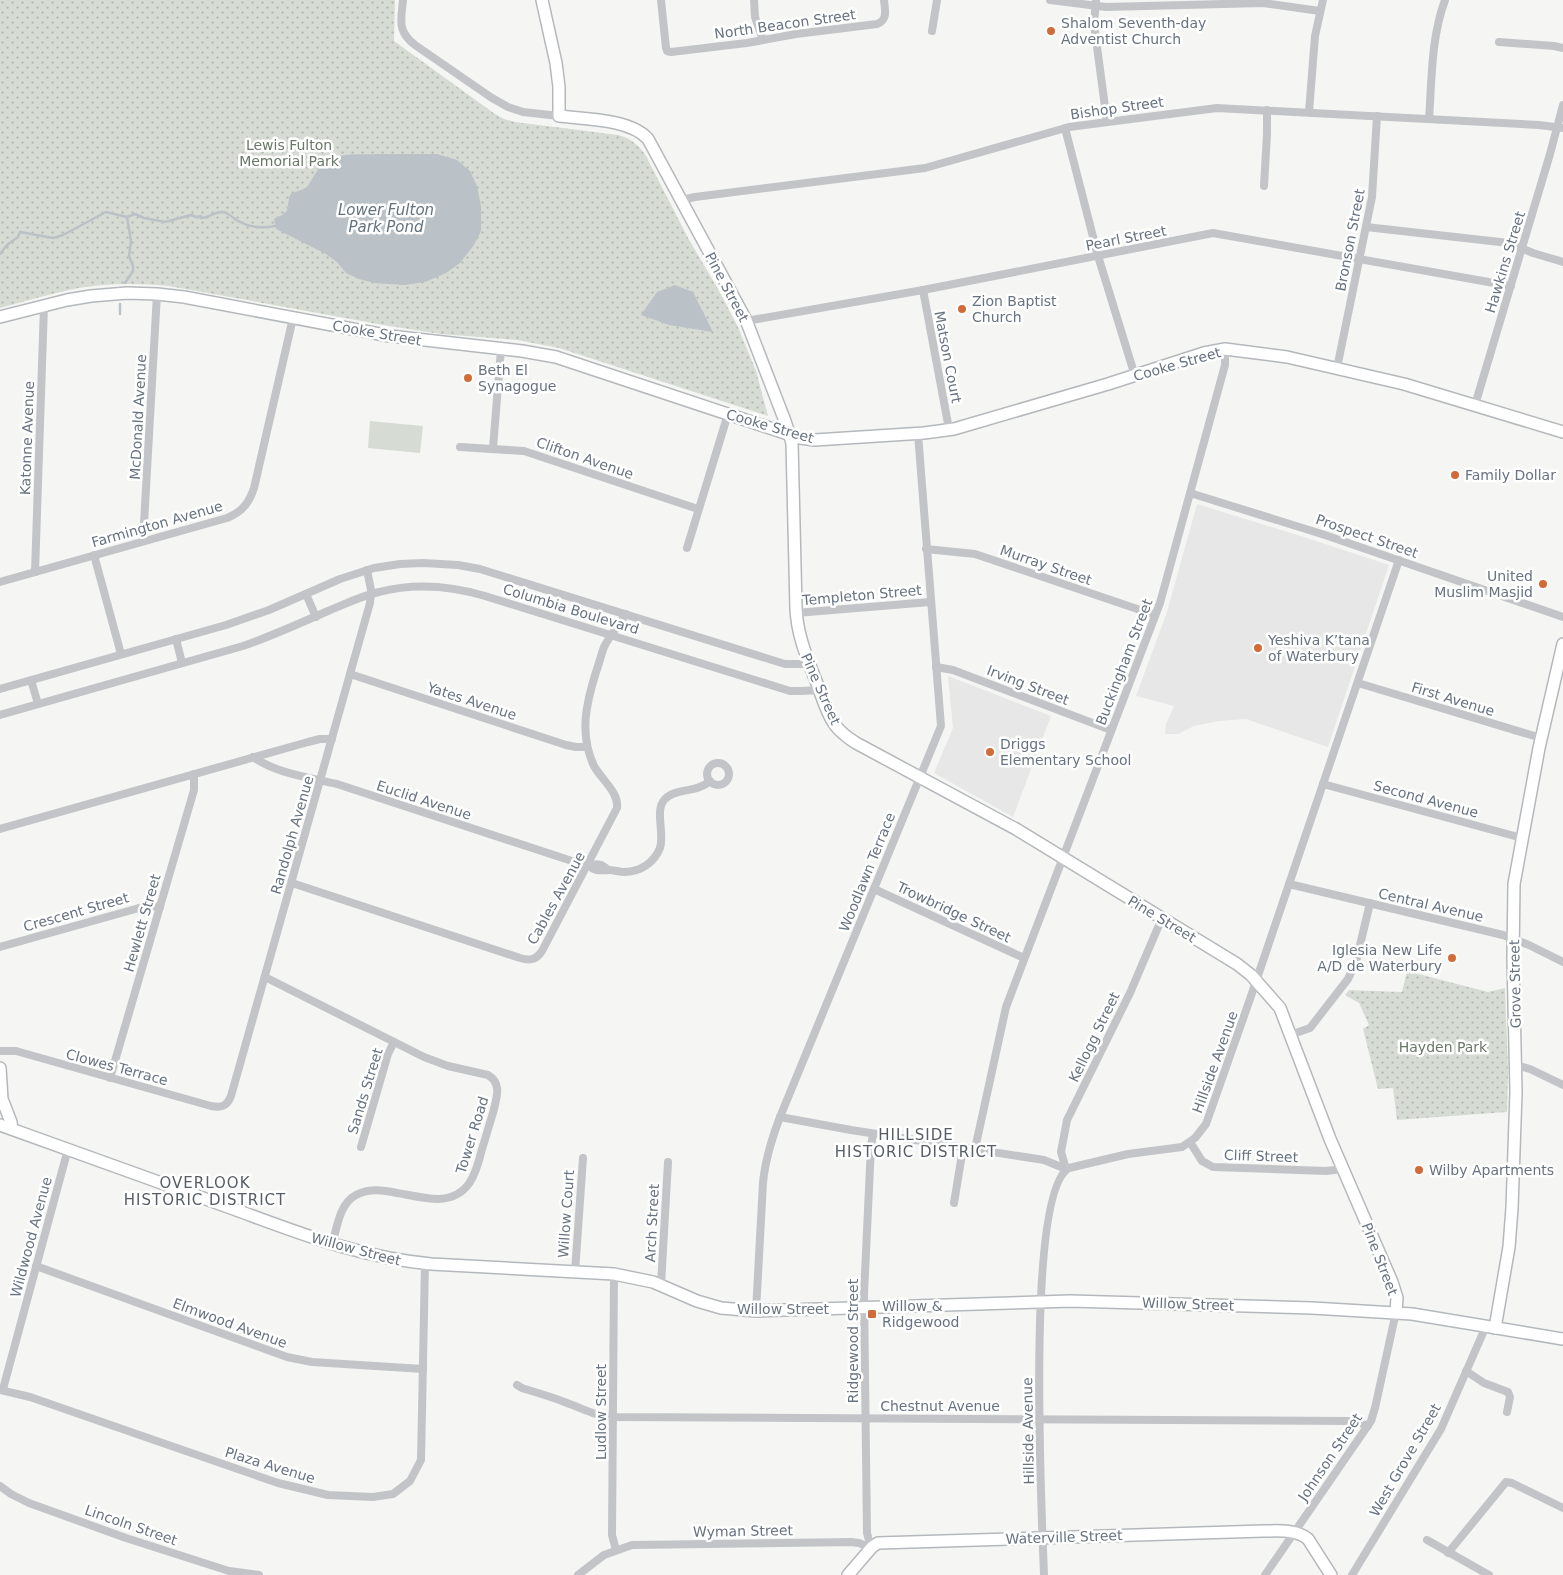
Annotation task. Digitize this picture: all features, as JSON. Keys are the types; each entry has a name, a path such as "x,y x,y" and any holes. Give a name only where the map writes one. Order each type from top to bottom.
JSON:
{"street":[{"name":"Pine Street","path":"403,0 401,22 402,30 407,39 414,46 508,107 523,112 616,123 638,130 645,136 682,200 746,320 790,434 793,454 796,612 800,639 830,716 843,734 856,744 1005,823 1237,964 1278,1004 1343,1169 1392,1282 1397,1298 1396,1312"},
{"path":"542,0 556,63 559,116"},
{"name":"North Beacon Street","path":"661,0 668,52 710,48 880,23 885,17 884,0"},
{"path":"754,0 756,17 763,40"},
{"path":"932,31 937,0"},
{"path":"1050,0 1095,3 1238,2 1320,11"},
{"path":"1309,112 1315,36 1323,0"},
{"path":"1429,119 1434,42 1445,0"},
{"path":"1095,3 1094,24 1107,122"},
{"path":"1499,42 1563,48"},
{"name":"Hawkins Street","path":"1475,405 1550,154 1560,127 1563,105"},
{"name":"Bishop Street","path":"682,200 695,196 925,168 1066,128 1217,108 1560,127"},
{"path":"1264,186 1267,110"},
{"name":"Bronson Street","path":"1337,368 1372,191 1377,116"},
{"path":"1066,128 1098,256 1135,376"},
{"path":"1366,227 1509,243 1563,262"},
{"name":"Pearl Street","path":"746,320 923,290 1213,233 1511,286"},
{"name":"Matson Court","path":"923,290 950,429"},
{"name":"Cooke Street","path":"0,317 102,294 158,294 184,297 398,337 533,353 566,360 803,439 815,440 918,434 950,429 1135,376 1204,353 1225,350 1287,357 1404,384 1563,432"},
{"name":"McDonald Avenue","path":"143,541 158,294"},
{"name":"Katonne Avenue","path":"35,572 44,306"},
{"name":"Farmington Avenue","path":"0,582 230,517 240,511 249,502 256,479 292,318"},
{"path":"493,448 501,349"},
{"name":"Buckingham Street","path":"974,1149 1006,1007 1164,589 1225,365 1225,350"},
{"path":"687,548 728,414"},
{"name":"Woodlawn Terrace","path":"756,1311 764,1174 770,1144 940,726 918,434"},
{"name":"Clifton Avenue","path":"460,446 524,451 698,509"},
{"name":"Prospect Street","path":"1190,493 1326,535 1563,617"},
{"name":"Murray Street","path":"926,549 975,554 1155,615"},
{"path":"94,555 121,654"},
{"name":"Hillside Avenue","path":"1190,1142 1201,1131 1210,1114 1399,560"},
{"name":"Columbia Boulevard","path":"0,689 240,621 340,579 367,570 415,563 470,567 785,664 809,664"},
{"name":"Randolph Avenue","path":"226,1104 265,977 350,674 371,594 367,570"},
{"name":"Columbia Boulevard","path":"0,715 259,641 371,594 415,586 454,588 486,596 790,691 819,690"},
{"path":"306,594 316,617"},
{"name":"Templeton Street","path":"796,612 930,602"},
{"name":"Cables Avenue","path":"292,883 520,958 532,960 538,957 614,817 618,805 616,797 594,767 587,747 584,723 586,707 604,648 626,614"},
{"path":"176,639 182,663"},
{"name":"Grove Street","path":"1491,1327 1508,1247 1511,1219 1516,1065 1513,938 1514,884 1541,738 1563,644"},
{"name":"Irving Street","path":"936,667 953,670 1111,730"},
{"name":"Yates Avenue","path":"350,674 566,745 587,747"},
{"path":"31,680 38,704"},
{"name":"First Avenue","path":"1358,683 1541,738"},
{"path":"0,829 315,740 332,739"},
{"name":"Euclid Avenue","path":"253,757 271,768 337,784 588,865 594,870 602,872 608,870 632,871 649,863 657,854 661,844 660,811 663,801 672,795 700,788 710,781"},
{"name":"Hewlett Street","path":"110,1078 194,790 194,774"},
{"name":"Second Avenue","path":"1323,784 1522,838"},
{"name":"Central Avenue","path":"1289,884 1495,932 1513,938 1563,962"},
{"name":"Trowbridge Street","path":"874,889 1024,958"},
{"path":"1290,1035 1310,1028 1340,991 1350,975 1356,962 1370,903"},
{"name":"Crescent Street","path":"0,947 139,908 160,907"},
{"name":"Kellogg Street","path":"1066,1169 1061,1152 1067,1120 1130,993 1162,918"},
{"name":"Tower Road","path":"265,977 439,1063 485,1074 495,1081 498,1088 478,1167 467,1187 458,1194 447,1198 430,1199 376,1190 365,1191 355,1195 344,1206 332,1245"},
{"name":"Sands Street","path":"361,1147 388,1054 394,1042"},
{"name":"Clowes Terrace","path":"0,1051 16,1052 215,1107 226,1104"},
{"path":"1516,1065 1530,1069 1563,1086"},
{"path":"0,1068 3,1104 12,1129"},
{"path":"780,1117 873,1134 1044,1160 1066,1169 1128,1154 1178,1148 1190,1142"},
{"name":"Willow Street","path":"0,1125 332,1245 383,1258 425,1264 614,1274 661,1285 697,1301 734,1310 756,1311 1041,1302 1192,1304 1396,1312 1563,1339"},
{"name":"Ridgewood Street","path":"871,1548 867,1533 864,1308 873,1134"},
{"name":"Cliff Street","path":"1190,1142 1202,1161 1213,1167 1326,1171 1343,1169"},
{"path":"954,1203 963,1148"},
{"name":"Wildwood Avenue","path":"1,1389 68,1150"},
{"name":"Willow Court","path":"575,1272 582,1158"},
{"name":"Arch Street","path":"661,1285 668,1162"},
{"name":"Hillside Avenue","path":"1044,1575 1039,1419 1041,1302 1049,1212 1056,1186 1066,1169"},
{"name":"Plaza Avenue","path":"1,1389 30,1397 278,1483 328,1495 373,1497 392,1494 410,1481 421,1460 425,1264"},
{"name":"Elmwood Avenue","path":"36,1266 287,1357 312,1362 422,1369"},
{"name":"Ludlow Street","path":"614,1274 612,1534 616,1550"},
{"name":"Johnson Street","path":"1266,1575 1368,1426 1375,1408 1396,1312"},
{"name":"West Grove Street","path":"1352,1575 1441,1429 1466,1371 1491,1327"},
{"path":"1466,1371 1484,1383 1508,1392 1510,1397 1507,1412"},
{"name":"Chestnut Avenue","path":"517,1385 568,1402 601,1416 613,1417 1347,1421 1368,1426"},
{"path":"1448,1552 1506,1482 1512,1483 1563,1508"},
{"name":"Lincoln Street","path":"0,1486 29,1503 126,1538 228,1570 259,1575"},
{"name":"Waterville Street","path":"871,1548 876,1544 882,1543 1263,1531 1294,1533"},
{"path":"1294,1533 1301,1534 1308,1540 1331,1575"},
{"path":"1426,1540 1483,1574"},
{"name":"Wyman Street","path":"616,1550 638,1545 850,1542 859,1543 871,1548"},
{"path":"848,1575 871,1548"},
{"path":"578,1575 604,1555 616,1550"}],"shaded area":[{"name":"Yeshiva K’tana of Waterbury","path":"1197,504 1389,565 1328,747 1246,719 1218,721 1194,726 1178,734 1165,734 1166,724 1174,706 1136,696 1167,612"},
{"name":"Driggs Elementary School","path":"948,676 1051,716 1013,817 934,773 953,728"}],"green space":[{"name":"Lewis Fulton Memorial Park","path":"0,0 395,0 394,41 495,114 515,122 618,135 634,142 640,148 738,327 756,371 768,416 559,348 517,340 441,334 389,326 169,286 124,284 90,286 59,292 0,308"},
{"path":"370,421 423,426 420,453 368,448"},
{"name":"Hayden Park","path":"1407,971 1488,992 1505,988 1508,1070 1507,1112 1397,1120 1393,1088 1378,1089 1363,1029 1369,1025 1359,1003 1345,995 1349,990 1402,992"}],"water":[{"name":"Lower Fulton Park Pond","path":"357,154 437,154 457,160 470,171 477,186 481,206 481,231 474,245 460,263 446,273 425,282 405,285 374,283 346,273 337,262 326,254 276,229 274,219 287,211 290,195 307,187 323,164 335,157"},
{"path":"675,285 693,292 713,332 669,325 641,315 657,292"}],"waterway":[{"path":"0,254 7,245 18,237 20,232 53,238 63,235 106,212 127,217 135,214 144,218 165,222 191,215 201,216 201,218 223,212 249,225 275,226"},
{"path":"125,283 133,271 129,256 131,241 127,217"},
{"path":"120,304 120,314"}],"place":[{"name":"Shalom Seventh-day Adventist Church","path":"1051,31"},
{"name":"Zion Baptist Church","path":"962,309"},
{"name":"Beth El Synagogue","path":"468,378"},
{"name":"Family Dollar","path":"1455,475"},
{"name":"United Muslim Masjid","path":"1543,584"},
{"name":"Yeshiva K’tana of Waterbury","path":"1258,648"},
{"name":"Driggs Elementary School","path":"990,752"},
{"name":"Iglesia New Life A/D de Waterbury","path":"1452,958"},
{"name":"Wilby Apartments","path":"1419,1170"},
{"name":"Willow & Ridgewood","path":"872,1314"}],"district":[{"name":"HILLSIDE HISTORIC DISTRICT","path":"916,1144"},
{"name":"OVERLOOK HISTORIC DISTRICT","path":"205,1192"}]}
